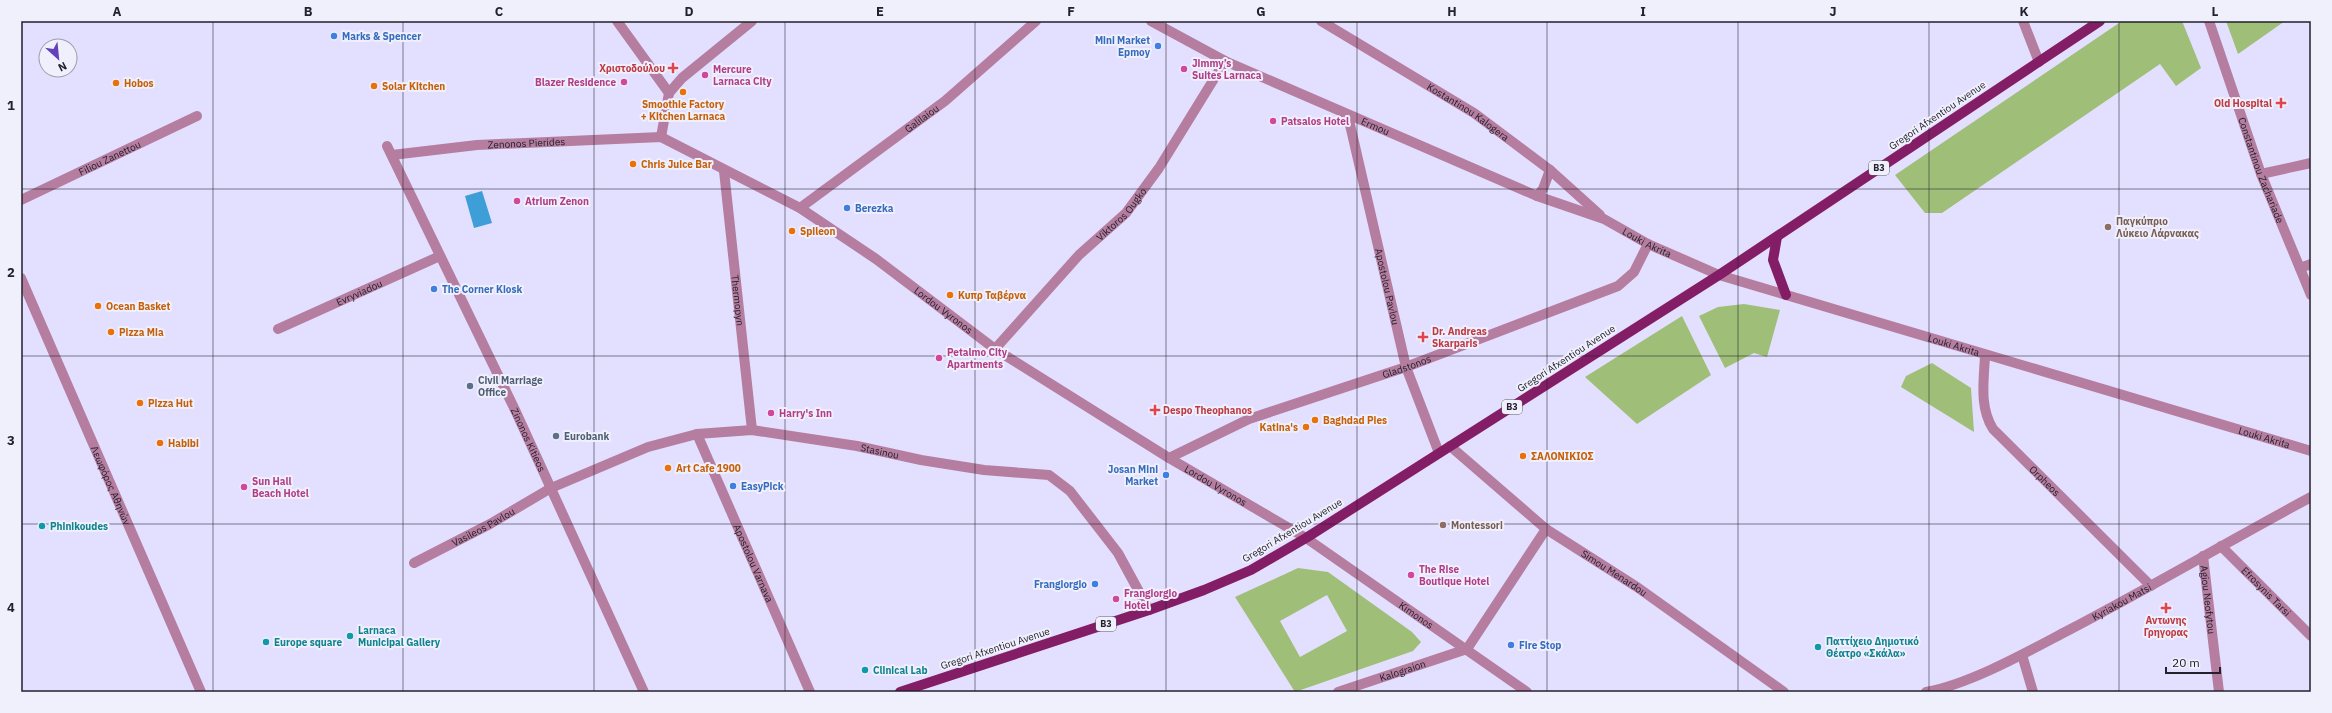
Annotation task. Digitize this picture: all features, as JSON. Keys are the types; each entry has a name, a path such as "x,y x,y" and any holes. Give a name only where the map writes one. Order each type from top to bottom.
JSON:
{"main road":[{"name":"Gregori Afxentiou Avenue","path":"900,692 1149,610 1250,570 1306,538 1719,275 2100,21"},
{"path":"1777,236 1773,260 1786,295"}],"street":[{"path":"617,21 669,93"},
{"path":"661,137 669,93 682,78 752,21"},
{"name":"Galilaiou","path":"800,208 945,101 1036,21"},
{"name":"Ermou","path":"1151,21 1225,61 1348,116 1537,196 1604,219"},
{"name":"Kostantinou Kalogera","path":"1321,21 1474,113 1550,170 1604,219"},
{"path":"2023,21 2039,62"},
{"name":"Constantinou Zachariade","path":"2209,21 2261,174 2311,295"},
{"name":"Viktoros Ougko","path":"995,349 1079,255 1126,213 1158,168 1225,61"},
{"name":"Filiou Zanettou","path":"21,200 197,116"},
{"name":"Apostolou Pavlou","path":"1348,116 1406,366 1438,453"},
{"name":"Lordou Vyronos","path":"661,137 724,171 800,208 876,259 995,349 1169,458 1306,538"},
{"name":"Zenonos Pierides","path":"392,155 477,145 661,137"},
{"name":"Zinonos Kitieos","path":"387,146 551,488 644,692"},
{"path":"2261,174 2311,163"},
{"path":"1537,196 1543,189 1550,170"},
{"name":"Thermopyn","path":"724,171 738,313 752,430"},
{"name":"Louki Akrita","path":"1604,219 1648,244 1719,275 1985,355 2311,450"},
{"name":"Gladstonos","path":"1169,458 1249,419 1406,366 1618,286 1634,272 1648,244"},
{"name":"Evryviadou","path":"278,329 440,256"},
{"path":"2300,268 2311,264"},
{"name":"Λεωφόρος Αθηνών","path":"21,278 201,692"},
{"name":"Orpheos","path":"1985,355 1983,405 1986,417 1993,429 2151,586"},
{"name":"Stasinou","path":"551,488 648,447 697,434 752,430 858,446 921,460 984,470 1049,475 1070,491 1118,553 1149,610"},
{"name":"Apostolou Varnava","path":"697,434 810,692"},
{"name":"Simou Menardou","path":"1450,446 1546,529 1637,587 1784,692"},
{"name":"Vasileos Pavlou","path":"414,564 490,524 551,488"},
{"name":"Kyriakou Matsi","path":"1926,692 1970,677 2022,654 2151,586 2311,497"},
{"path":"1467,649 1546,529"},
{"name":"Kimonos","path":"1306,538 1527,692"},
{"name":"Efrosynis Tarsi","path":"2221,546 2311,636"},
{"name":"Agiou Neofytou","path":"2203,556 2219,692"},
{"name":"Kalograion","path":"1338,692 1467,649"},
{"path":"2022,654 2033,692"}],"green space":[{"path":"2122,21 2182,21 2201,68 2176,86 2160,64 1942,213 1925,213 1895,175"},
{"path":"2226,21 2285,21 2238,54"},
{"path":"1744,304 1780,310 1767,357 1754,353 1725,368 1699,316 1718,307"},
{"path":"1682,316 1711,375 1637,424 1585,377"},
{"path":"1932,363 1971,388 1974,432 1901,387 1906,376"},
{"path":"1298,568 1328,572 1412,632 1421,642 1413,651 1295,692 1235,597","holes":["1327,595 1347,631 1300,657 1280,621"]}],"water":[{"path":"482,191 492,223 474,228 465,196"}],"place":[{"name":"Marks & Spencer","path":"334,36"},
{"name":"Mini Market Epmoy","path":"1158,46"},
{"name":"Χριστοδούλου","path":"673,68"},
{"name":"Jimmy’s Suites Larnaca","path":"1184,69"},
{"name":"Mercure Larnaca City","path":"705,75"},
{"name":"Blazer Residence","path":"624,82"},
{"name":"Hobos","path":"116,83"},
{"name":"Solar Kitchen","path":"374,86"},
{"name":"Smoothie Factory + Kitchen Larnaca","path":"683,92"},
{"name":"Old Hospital","path":"2281,103"},
{"name":"Patsalos Hotel","path":"1273,121"},
{"name":"Chris Juice Bar","path":"633,164"},
{"name":"Atrium Zenon","path":"517,201"},
{"name":"Berezka","path":"847,208"},
{"name":"Παγκύπριο Λύκειο Λάρνακας","path":"2108,227"},
{"name":"Spileon","path":"792,231"},
{"name":"The Corner Kiosk","path":"434,289"},
{"name":"Κυπρ Ταβέρνα","path":"950,295"},
{"name":"Ocean Basket","path":"98,306"},
{"name":"Pizza Mia","path":"111,332"},
{"name":"Dr. Andreas Skarparis","path":"1423,337"},
{"name":"Petalmo City Apartments","path":"939,358"},
{"name":"Civil Marriage Office","path":"470,386"},
{"name":"Pizza Hut","path":"140,403"},
{"name":"Despo Theophanos","path":"1155,410"},
{"name":"Harry's Inn","path":"771,413"},
{"name":"Baghdad Pies","path":"1315,420"},
{"name":"Katina's","path":"1306,427"},
{"name":"Eurobank","path":"556,436"},
{"name":"Habibi","path":"160,443"},
{"name":"ΣΑΛΟΝΙΚΙΟΣ","path":"1523,456"},
{"name":"Art Cafe 1900","path":"668,468"},
{"name":"Josan Mini Market","path":"1166,475"},
{"name":"EasyPick","path":"733,486"},
{"name":"Sun Hall Beach Hotel","path":"244,487"},
{"name":"Montessori","path":"1443,525"},
{"name":"Phinikoudes","path":"42,526"},
{"name":"The Rise Boutique Hotel","path":"1411,575"},
{"name":"Frangiorgio","path":"1095,584"},
{"name":"Frangiorgio Hotel","path":"1116,599"},
{"name":"Αντωνης Γρηγορας","path":"2166,608"},
{"name":"Larnaca Municipal Gallery","path":"350,636"},
{"name":"Europe square","path":"266,642"},
{"name":"Fire Stop","path":"1511,645"},
{"name":"Παττίχειο Δημοτικό Θέατρο «Σκάλα»","path":"1818,647"},
{"name":"Clinical Lab","path":"865,670"}]}
